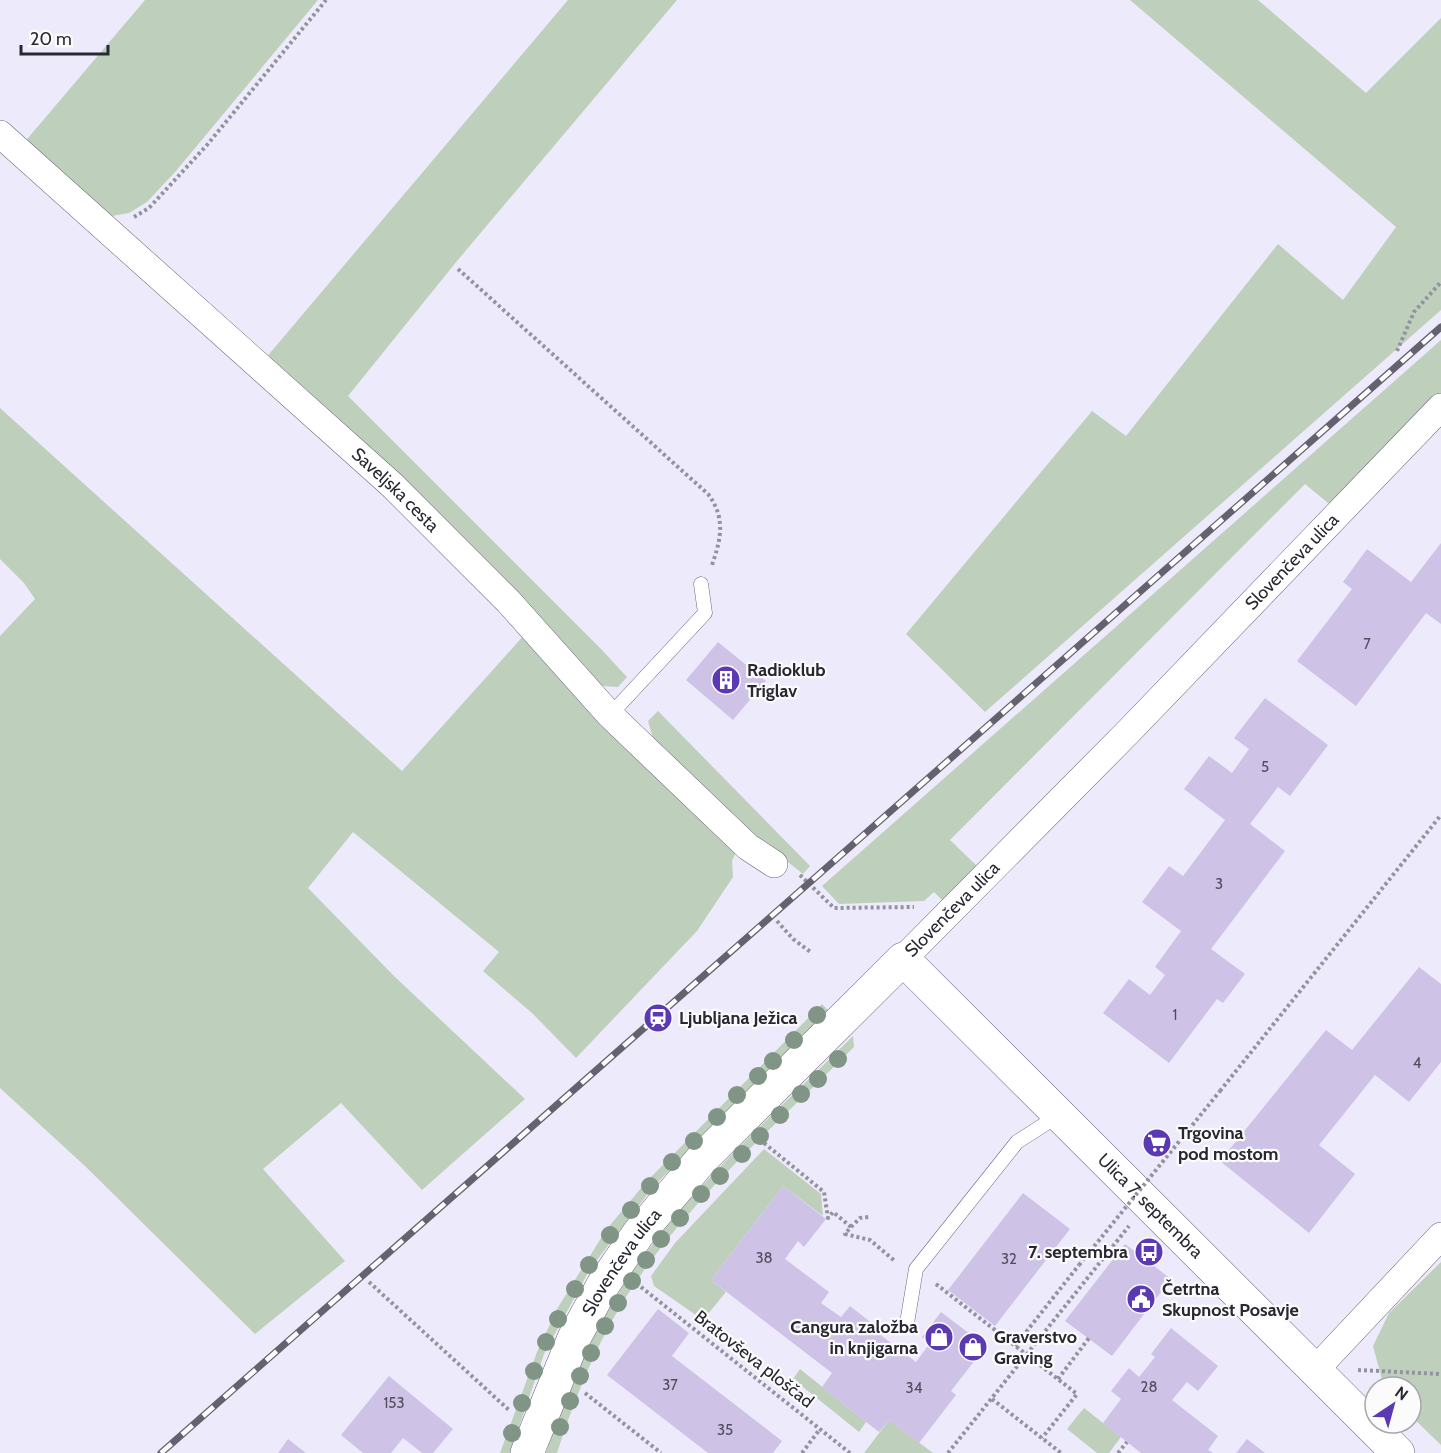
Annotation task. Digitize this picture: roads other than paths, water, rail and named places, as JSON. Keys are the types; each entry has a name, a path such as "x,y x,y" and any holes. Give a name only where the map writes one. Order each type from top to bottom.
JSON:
{"street":[{"name":"Saveljska cesta","path":"0,134 108,234 320,418 392,485 508,601 610,715 748,847 774,864"},
{"name":"Slovenčeva ulica","path":"527,1453 574,1338 603,1285 638,1234 702,1159 1129,731 1441,407"},
{"name":"Ulica 7. septembra","path":"903,959 1398,1453"},
{"path":"1315,1370 1441,1236"}],"lane":[{"path":"610,715 705,613 701,584"},
{"path":"907,1323 915,1272 1017,1142 1059,1115"}],"railway":[{"path":"161,1453 1441,327"}],"place":[{"name":"Radioklub Triglav","path":"726,680"},
{"name":"Ljubljana Ježica","path":"658,1018"},
{"name":"Trgovina pod mostom","path":"1157,1143"},
{"name":"7. septembra","path":"1149,1252"},
{"name":"Četrtna Skupnost Posavje","path":"1141,1299"},
{"name":"Cangura založba in knjigarna","path":"939,1337"},
{"name":"Graverstvo Graving","path":"973,1347"}]}
